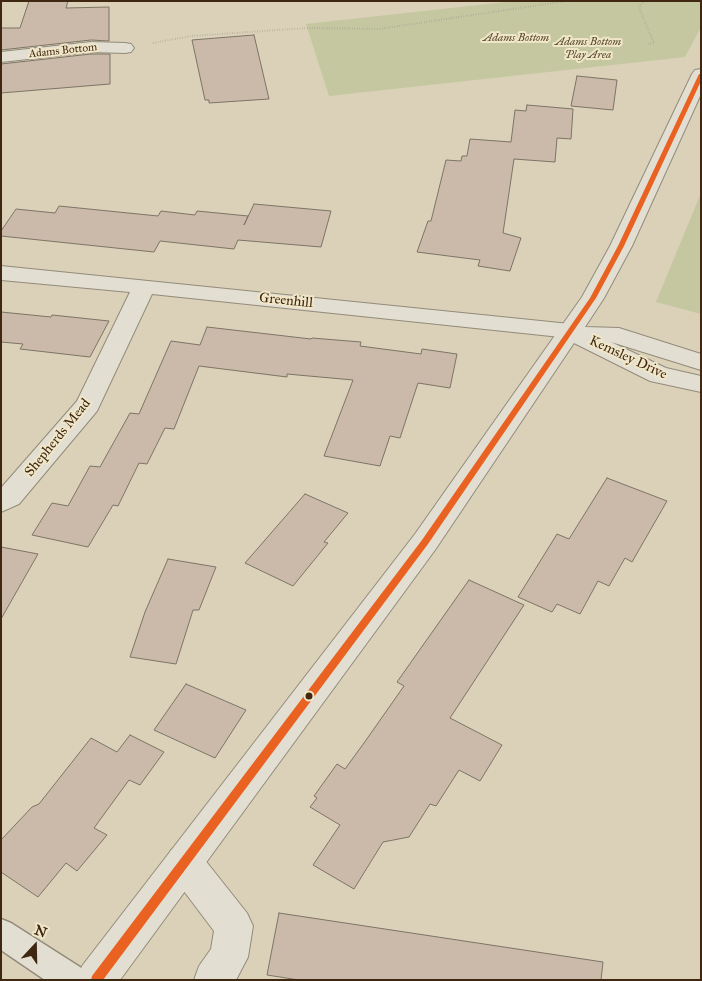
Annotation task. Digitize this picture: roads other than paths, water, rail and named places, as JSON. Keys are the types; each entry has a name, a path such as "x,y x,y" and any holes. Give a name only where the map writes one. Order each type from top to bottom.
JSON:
{"street":[{"name":"Adams Bottom","path":"1,57 91,47 125,48"},
{"path":"96,980 425,542 593,298 621,246 698,85"},
{"name":"Greenhill","path":"1,273 144,286 570,331"},
{"name":"Shepherds Mead","path":"1,502 9,498 88,405 144,286"},
{"name":"Kemsley Drive","path":"570,331 619,335 701,362"},
{"name":"Kemsley Drive","path":"570,331 659,375 701,384"},
{"path":"184,862 234,926 229,957 213,980"}],"lane":[{"path":"1,932 72,980"}],"park label":[{"name":"Adams Bottom Play Area","path":"588,48"}]}
